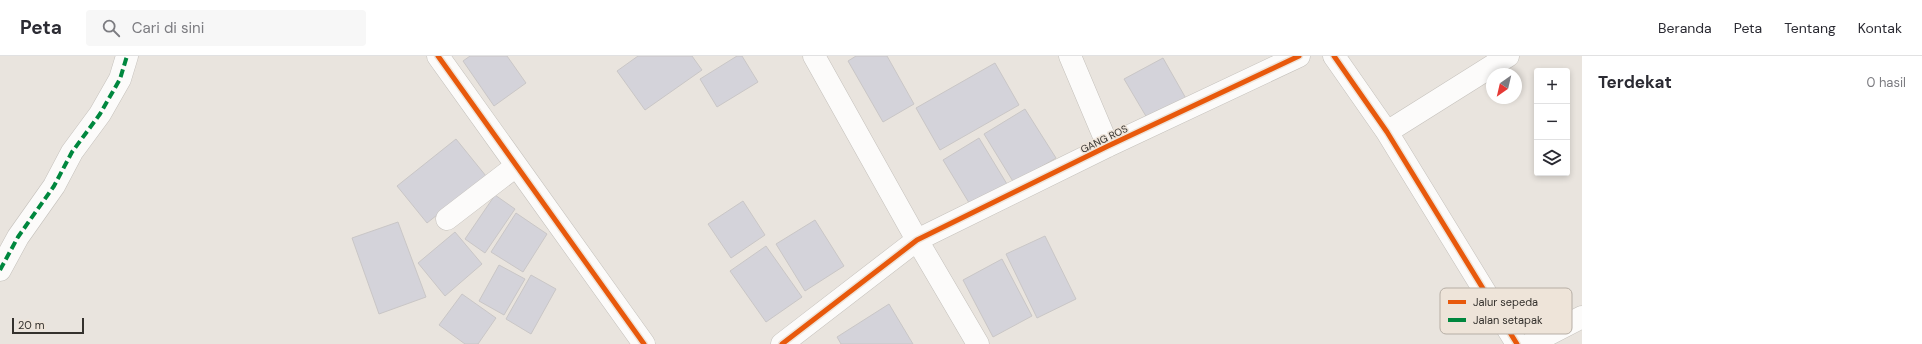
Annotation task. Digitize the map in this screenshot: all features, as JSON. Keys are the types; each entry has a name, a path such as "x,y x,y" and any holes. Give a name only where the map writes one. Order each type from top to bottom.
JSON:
{"street":[{"path":"0,270 18,237 54,186 72,152 100,114 120,79 127,56"},
{"path":"438,56 644,344"},
{"path":"814,56 917,240 978,344"},
{"path":"1070,56 1108,146"},
{"name":"GANG ROS","path":"782,344 917,240 1108,146 1299,56"},
{"path":"1334,56 1387,132 1483,288"},
{"path":"1387,132 1508,56"},
{"path":"447,219 516,166"},
{"path":"1572,322 1582,317"},
{"path":"1511,334 1517,344"},
{"path":"1530,344 1549,334"}],"building":[{"path":"470,56 507,56 526,83 494,106 463,61"},
{"path":"638,56 692,56 702,70 645,110 617,71"},
{"path":"737,56 742,56 758,82 717,107 700,79"},
{"path":"856,56 887,56 914,104 883,122 848,61"},
{"path":"1163,58 1188,102 1150,123 1124,79"},
{"path":"995,63 1019,105 940,150 916,108"},
{"path":"1025,109 1056,158 1014,183 984,134"},
{"path":"979,138 1010,189 974,211 943,160"},
{"path":"456,139 486,176 427,223 397,186"},
{"path":"495,195 515,209 485,253 465,239"},
{"path":"743,201 765,235 731,258 708,224"},
{"path":"516,213 547,234 523,272 491,252"},
{"path":"815,220 844,266 805,291 776,244"},
{"path":"398,222 426,297 379,314 352,238"},
{"path":"455,232 482,264 445,296 418,263"},
{"path":"1045,236 1076,299 1037,318 1006,254"},
{"path":"766,246 802,297 766,322 730,271"},
{"path":"1002,259 1032,316 993,337 963,280"},
{"path":"499,265 525,279 504,315 479,301"},
{"path":"531,275 556,289 531,334 506,319"},
{"path":"462,294 496,318 478,344 465,344 439,325"},
{"path":"889,304 913,344 841,344 837,337"}],"marked path":[{"path":"0,270 18,237 54,186 72,152 100,114 120,79 127,56"}],"cycle path":[{"path":"438,56 644,344"},
{"path":"782,344 917,240 1108,146 1299,56"},
{"path":"1334,56 1387,132 1483,288"},
{"path":"1511,334 1517,344"}]}
